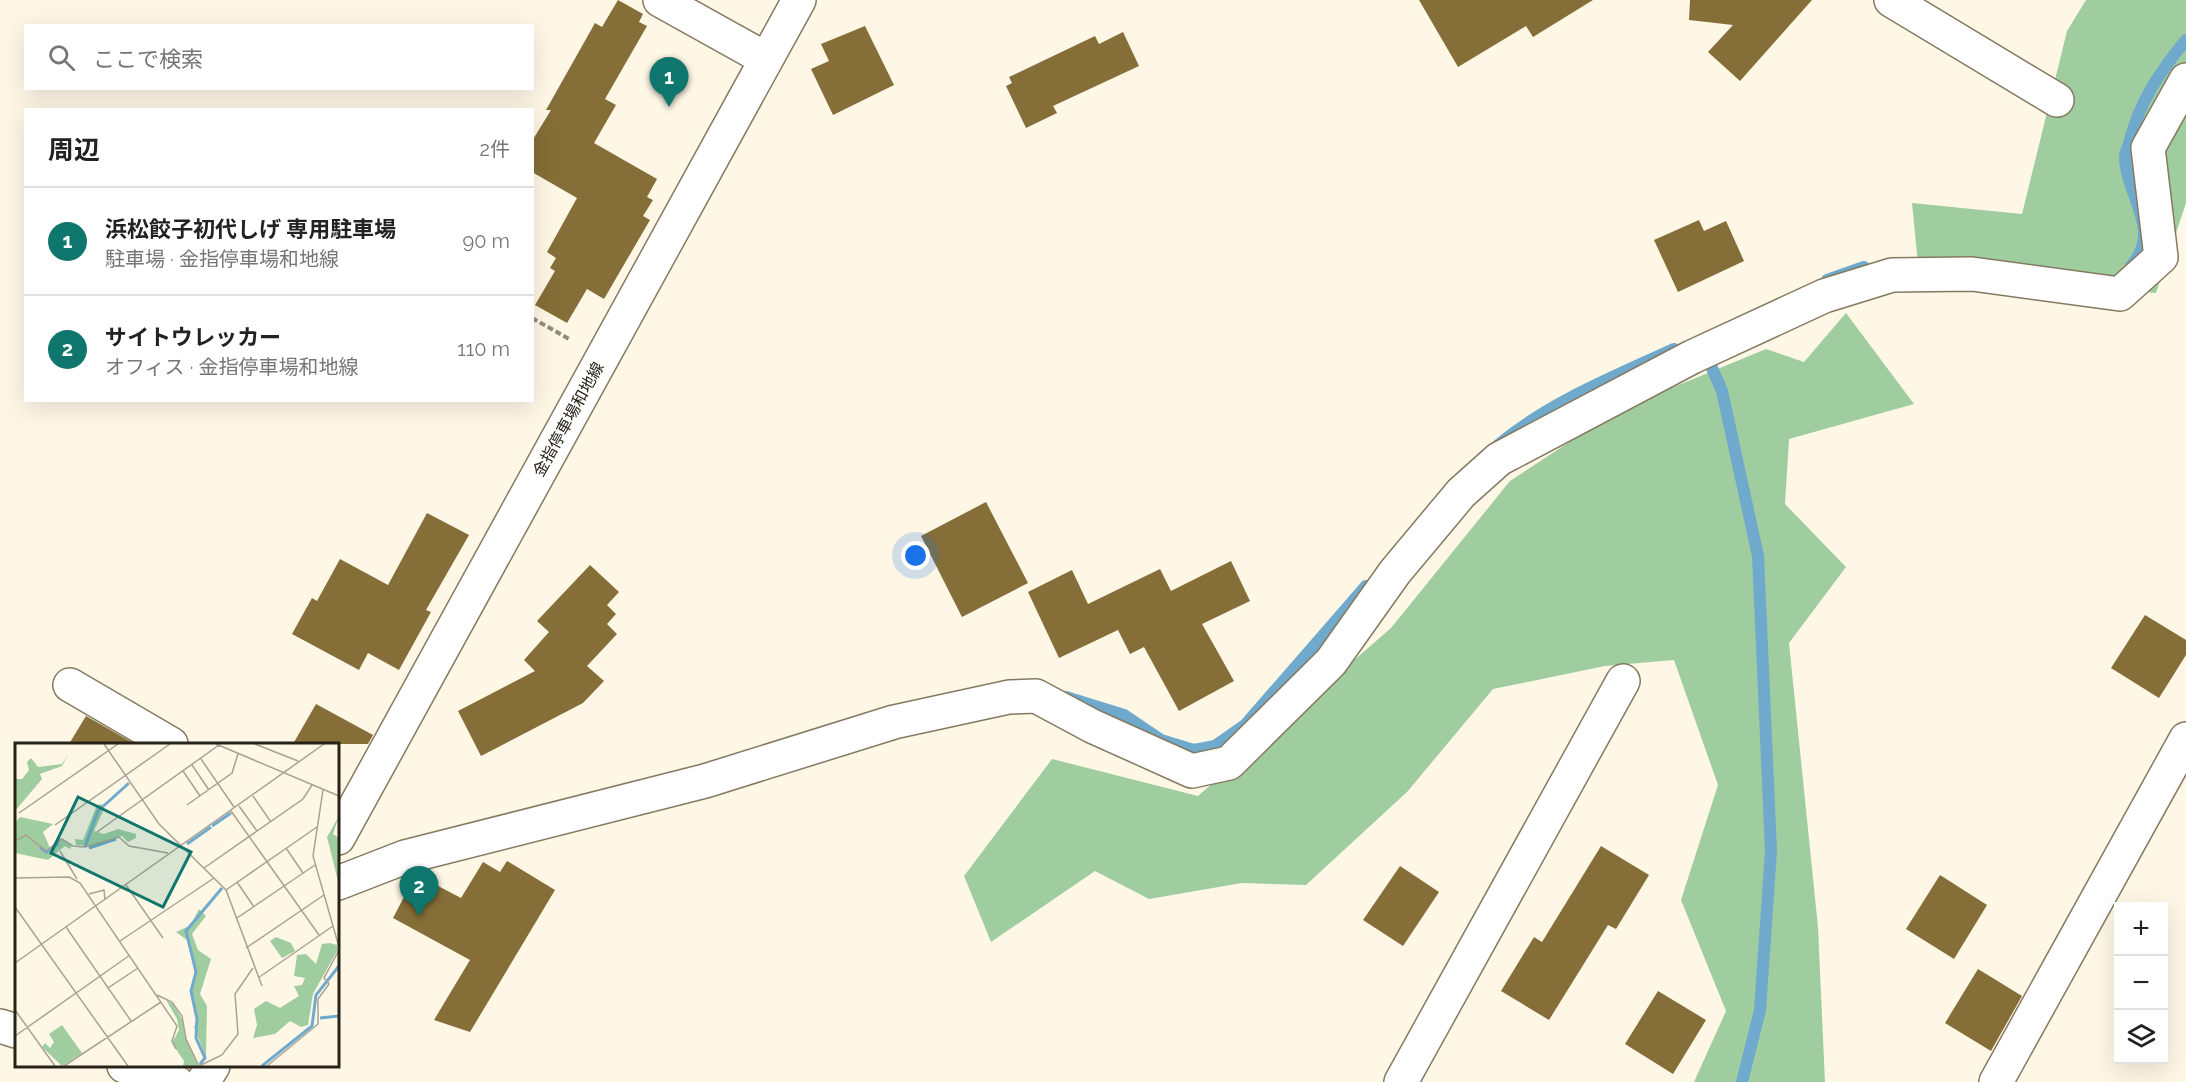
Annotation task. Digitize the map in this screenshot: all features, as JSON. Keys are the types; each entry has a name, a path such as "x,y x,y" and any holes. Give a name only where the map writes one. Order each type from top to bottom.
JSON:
{"street":[{"path":"660,0 766,59"},
{"name":"金指停車場和地線","path":"339,836 799,0"},
{"path":"1891,0 2057,100"},
{"path":"339,883 405,857 705,782 894,722 1009,697 1036,696 1092,726 1192,771 1229,763 1331,662 1395,572 1461,493 1499,459 1704,352 1824,296 1892,274 1972,274 2120,294 2161,256 2148,148 2186,80"},
{"path":"1401,1082 1623,681"},
{"path":"70,686 169,743"},
{"path":"1996,1082 2186,739"},
{"path":"0,1026 15,1031"},
{"path":"130,1067 176,1082"},
{"path":"203,1082 212,1067"}],"path":[{"path":"534,319 602,358"}],"green space":[{"path":"2086,0 2186,0 2186,203 2156,293 1919,274 1912,203 2022,214 2067,31"},
{"path":"1846,313 1914,404 1789,439 1785,504 1846,567 1789,643 1818,927 1825,1082 1694,1082 1726,1011 1681,900 1718,785 1674,660 1605,666 1493,689 1407,792 1306,885 1242,883 1149,899 1095,871 991,942 964,876 1052,759 1198,796 1391,628 1510,481 1618,410 1766,349 1804,362"}],"building":[{"path":"618,0 643,14 639,22 647,26 605,99 616,105 594,143 657,179 647,197 653,200 643,216 650,220 604,299 587,289 567,323 535,305 555,271 550,268 556,258 547,252 577,198 534,173 534,138 551,110 546,110 595,23 602,27"},
{"path":"1419,0 1593,0 1533,37 1526,26 1458,67"},
{"path":"1690,0 1812,0 1740,81 1708,52 1733,25 1689,20"},
{"path":"865,26 894,85 833,115 811,69 829,61 821,44"},
{"path":"1123,32 1139,66 1053,106 1057,113 1026,128 1006,86 1012,83 1009,77 1095,36 1099,44"},
{"path":"1699,220 1704,231 1726,221 1744,261 1678,292 1654,240"},
{"path":"986,502 1028,583 962,617 921,536"},
{"path":"427,513 469,535 426,610 431,612 399,670 368,653 359,670 292,634 312,598 317,601 340,559 388,585"},
{"path":"1231,561 1250,601 1202,624 1234,681 1179,711 1144,647 1130,654 1118,630 1059,658 1028,592 1072,570 1088,604 1160,569 1171,591"},
{"path":"590,565 619,592 607,605 616,614 607,624 617,634 587,666 604,681 583,703 481,756 458,711 535,671 524,660 549,632 537,621"},
{"path":"2145,615 2186,640 2186,655 2159,698 2111,668"},
{"path":"316,704 373,735 368,744 294,743"},
{"path":"86,716 133,743 70,743"},
{"path":"1601,846 1649,875 1616,929 1608,925 1549,1020 1501,991 1534,937 1542,942"},
{"path":"507,861 555,890 470,1032 434,1020 470,960 393,918 406,893 411,896 421,877 461,898 483,862 500,872"},
{"path":"1400,866 1439,892 1403,946 1363,920"},
{"path":"1940,875 1987,905 1954,959 1906,929"},
{"path":"1978,969 2022,996 1991,1051 1945,1023"},
{"path":"1658,991 1706,1020 1673,1074 1625,1044"}],"waterway":[{"path":"2131,266 2140,253 2144,239 2140,213 2125,157 2139,112 2160,75 2186,40"},
{"path":"1827,280 1864,267"},
{"path":"1498,445 1560,403 1674,349"},
{"path":"1705,352 1722,391 1758,556 1771,851 1760,1010 1742,1082"},
{"path":"1066,697 1124,715 1161,740 1194,750 1215,746 1245,725 1366,586"}],"place":[{"name":"浜松餃子初代しげ 専用駐車場","path":"669,107"},
{"name":"サイトウレッカー","path":"419,916"}]}
